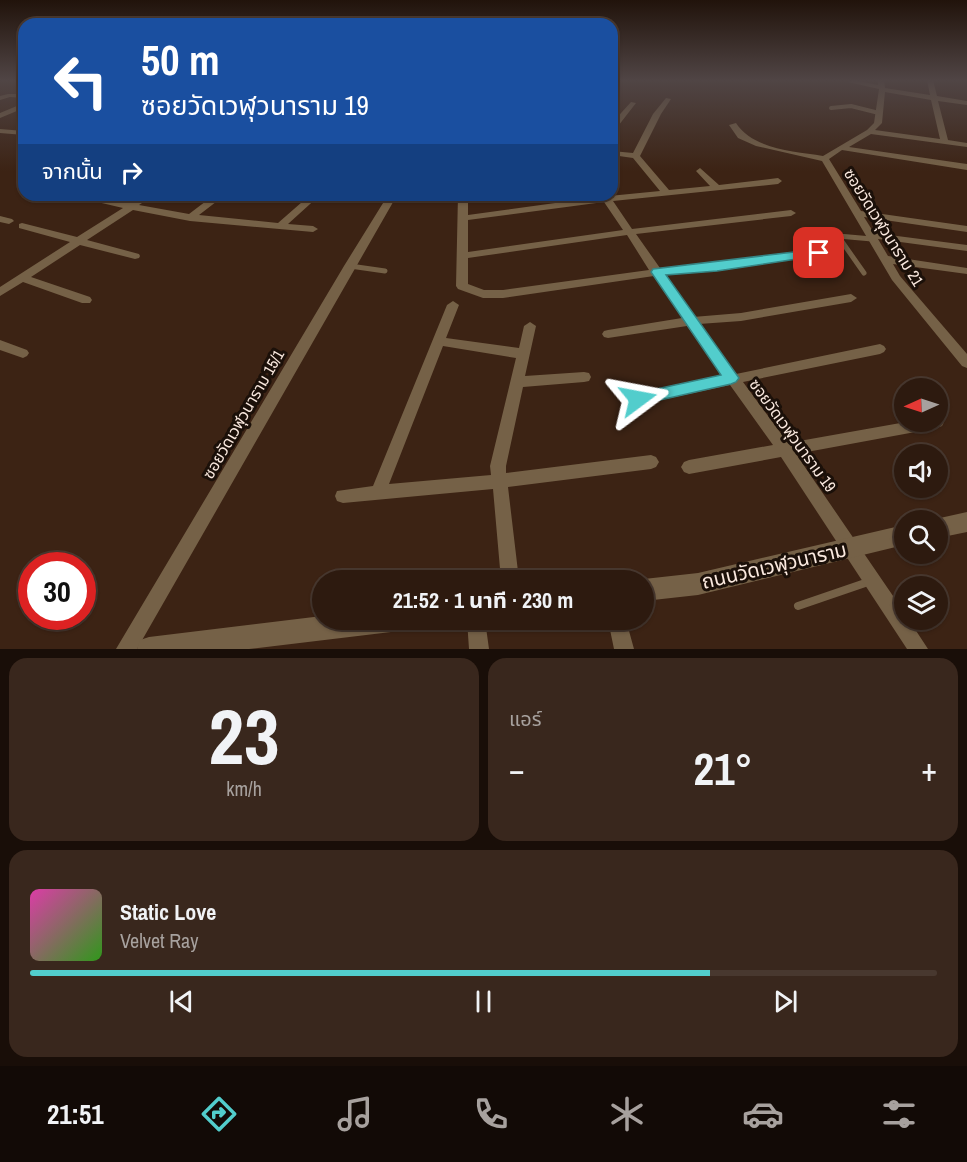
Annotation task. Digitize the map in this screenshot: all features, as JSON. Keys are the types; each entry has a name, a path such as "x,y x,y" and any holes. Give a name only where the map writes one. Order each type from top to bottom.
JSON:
{"street":[{"path":"636,156 660,110"},
{"path":"937,110 945,142"},
{"path":"870,132 878,123 879,112"},
{"path":"733,124 741,136 751,141 784,151 825,159"},
{"path":"0,131 18,132"},
{"path":"870,132 967,145"},
{"name":"ซอยวัดเวฬุวนาราม 21","path":"870,132 825,159 884,259 914,301 967,363"},
{"path":"842,148 967,167"},
{"path":"618,154 636,156 666,192"},
{"path":"700,171 716,187"},
{"path":"618,196 778,181"},
{"path":"107,201 190,218 313,229"},
{"path":"0,292 139,201"},
{"path":"190,218 212,201"},
{"path":"281,225 308,201"},
{"name":"ซอยวัดเวฬุวนาราม 15/1","path":"126,649 389,201"},
{"path":"463,201 462,285 483,294 515,293 658,272 717,267 819,253"},
{"path":"463,218 591,201"},
{"name":"ซอยวัดเวฬุวนาราม 19","path":"609,201 690,321 785,450 918,649"},
{"path":"461,256 630,232 791,213"},
{"path":"856,213 967,229"},
{"path":"22,226 135,256"},
{"path":"871,237 967,248"},
{"path":"884,259 967,271"},
{"path":"22,278 86,300"},
{"path":"608,334 690,321 741,317 851,298"},
{"path":"378,492 453,305"},
{"path":"509,570 498,466 530,326"},
{"path":"438,340 524,354"},
{"path":"0,345 23,353"},
{"path":"638,399 880,349"},
{"path":"517,382 584,377"},
{"path":"689,467 894,429"},
{"path":"343,496 498,481 651,462"},
{"path":"948,526 967,522"},
{"name":"ถนนวัดเวฬุวนาราม","path":"654,589 698,584 894,537"},
{"path":"149,649 313,630"},
{"path":"477,630 479,649"},
{"path":"619,630 624,649"}],"lane":[{"path":"871,110 879,112"},
{"path":"864,273 838,236 871,237"},
{"path":"349,266 386,271"},
{"path":"798,606 874,580"}],"route":[{"path":"638,399 731,378 658,272 717,267 819,253"}]}
